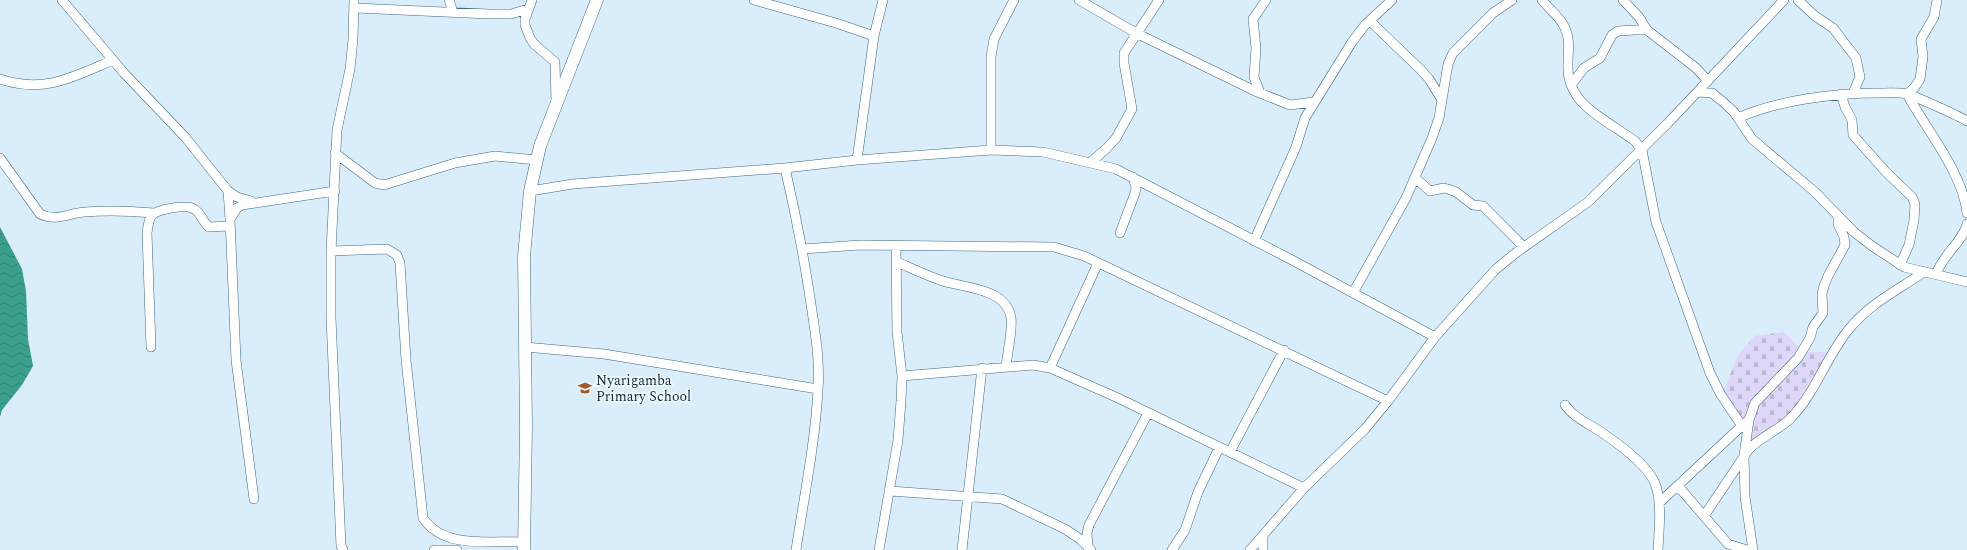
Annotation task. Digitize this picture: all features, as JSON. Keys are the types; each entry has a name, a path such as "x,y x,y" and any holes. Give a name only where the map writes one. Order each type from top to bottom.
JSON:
{"street":[{"path":"62,0 113,60 180,132 228,191 243,200 256,202"},
{"path":"449,0 453,12"},
{"path":"532,0 528,9 525,25 534,44 555,62 556,102"},
{"path":"331,250 387,249 397,255 400,263 406,360 423,518 435,531 467,542 480,543 501,540 523,546 525,461 524,256 530,191 540,146 597,0"},
{"path":"754,0 874,36"},
{"path":"857,160 874,36 883,0"},
{"path":"991,150 991,57 994,39 1014,0"},
{"path":"1080,0 1138,34 1260,93 1290,104 1314,102"},
{"path":"1091,162 1116,138 1132,109 1124,63 1124,53 1138,34 1159,0"},
{"path":"1260,93 1254,77 1256,48 1253,19 1266,0"},
{"path":"1254,241 1296,147 1305,118 1314,102 1352,42 1370,21 1392,0"},
{"path":"1353,293 1406,198 1432,138 1442,100 1448,64 1453,53 1493,13 1512,0"},
{"path":"1537,0 1548,7"},
{"path":"1542,0 1560,20 1567,32 1567,71 1571,85 1580,101 1635,141 1642,150 1656,222 1710,373 1721,395 1742,426"},
{"path":"1623,0 1639,17 1647,30 1696,68 1708,81"},
{"path":"1250,550 1304,488 1365,429 1388,401 1435,337 1496,269 1524,247 1588,202 1642,150 1698,92 1774,4 1784,0"},
{"path":"1798,0 1815,16 1832,28 1856,58 1860,77 1853,93"},
{"path":"1907,94 1914,88 1920,79 1923,57 1921,39 1934,17 1938,0"},
{"path":"344,550 341,539 330,318 331,250 337,130 350,69 355,4 453,12 503,14 528,9"},
{"path":"1370,21 1421,70 1429,79 1442,100"},
{"path":"1571,85 1584,68 1600,58 1609,38 1614,32 1623,30 1647,30"},
{"path":"0,79 18,85 39,86 80,75 113,60"},
{"path":"1698,92 1706,91 1717,96 1734,112 1752,140 1815,192 1838,216 1872,246 1900,265 1967,282"},
{"path":"1738,118 1774,106 1853,93 1907,94 1966,119"},
{"path":"1841,94 1845,107 1852,120 1853,134 1886,172 1912,197 1915,204 1914,220 1909,245 1900,265"},
{"path":"1907,94 1939,146 1955,177 1966,205 1967,213"},
{"path":"530,191 573,184 785,168 857,160 991,150 1043,152 1091,162 1116,169 1133,177 1435,337"},
{"path":"335,153 374,183 384,185 455,163 495,156 537,160"},
{"path":"0,158 40,214 48,218 58,218 84,212 134,211 154,213 175,208 193,208 198,212 209,227 229,222 237,208 242,205 335,192"},
{"path":"785,168 803,249 817,345 818,389 809,467 796,550"},
{"path":"1120,233 1135,193 1136,188 1133,177"},
{"path":"1415,178 1430,191 1444,188 1448,189 1456,192 1473,205 1483,206 1524,247"},
{"path":"228,191 227,201 236,360 254,499"},
{"path":"151,347 147,233 150,219 154,213"},
{"path":"1753,550 1744,497 1744,455 1749,420 1755,403 1802,352 1810,338 1813,327 1823,313 1822,294 1826,281 1845,245 1844,237 1838,224 1838,216"},
{"path":"1936,274 1940,264 1962,234 1967,224"},
{"path":"803,249 860,245 1054,247 1084,256 1284,350 1388,401"},
{"path":"879,550 898,440 902,376 897,332 896,246"},
{"path":"897,262 940,280 981,289 991,294 1004,304 1011,318 1006,367"},
{"path":"1050,368 1098,263"},
{"path":"1704,516 1732,476 1744,455 1759,440 1790,418 1809,397 1830,358 1848,330 1857,320 1871,307 1924,272"},
{"path":"525,347 604,354 818,389"},
{"path":"1230,452 1284,350"},
{"path":"902,376 982,368 1033,365 1050,368 1304,488"},
{"path":"962,550 982,368"},
{"path":"1565,405 1575,416 1604,434 1647,470 1656,485 1659,503 1658,550"},
{"path":"1089,548 1088,529 1148,413"},
{"path":"1659,503 1749,420"},
{"path":"1172,550 1185,530 1198,492 1219,448"},
{"path":"1678,486 1729,545 1747,550"},
{"path":"890,491 1002,499 1072,533 1089,548"},
{"path":"1072,533 1079,533 1088,529"},
{"path":"1263,536 1263,550"},
{"path":"434,550 457,550"}],"green space":[{"path":"1784,332 1804,352 1826,352 1829,354 1815,393 1786,429 1761,443 1753,442 1739,432 1736,418 1722,395 1737,357 1754,336"}],"water":[{"path":"0,227 22,269 26,291 28,339 33,366 22,385 2,410 0,417"}],"place":[{"name":"Nyarigamba Primary School","path":"585,388"}]}
